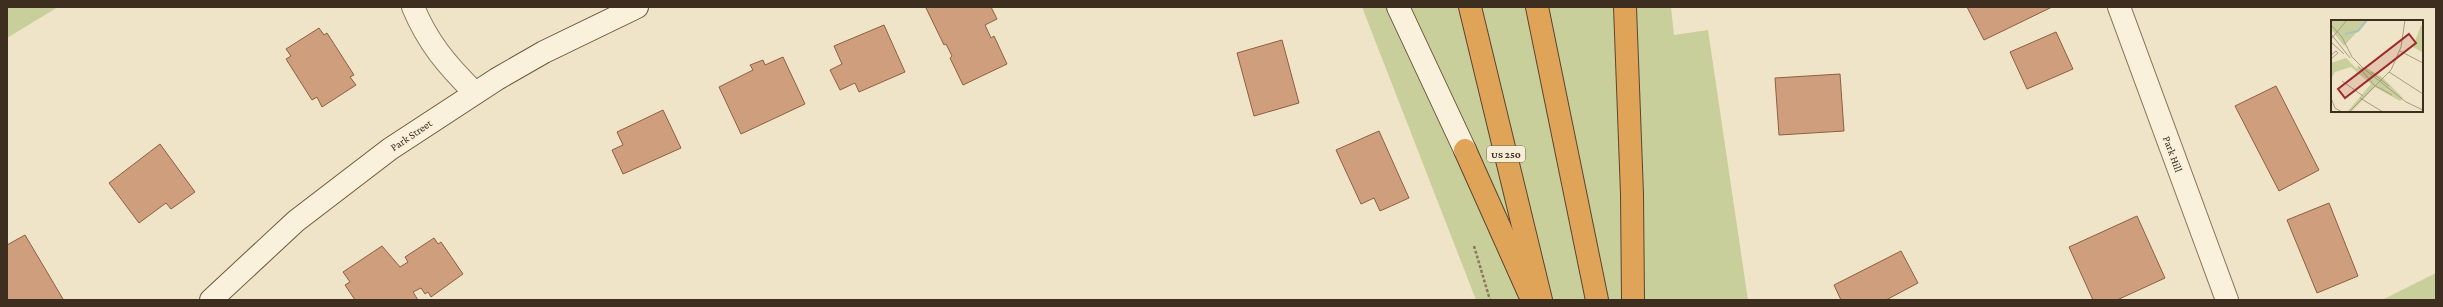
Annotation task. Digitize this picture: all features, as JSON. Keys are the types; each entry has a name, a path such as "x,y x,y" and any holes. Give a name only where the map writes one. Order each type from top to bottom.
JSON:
{"highway":[{"name":"US 250","path":"1470,7 1542,300"},
{"path":"1537,7 1597,300"},
{"path":"1625,7 1632,194 1633,300"},
{"path":"1465,150 1532,300"}],"street":[{"path":"413,7 429,40 447,66 474,92"},
{"name":"Park Street","path":"211,300 296,221 390,149 474,92 544,52 637,7"},
{"path":"1398,7 1465,150"},
{"name":"Park Hill","path":"2119,7 2227,300"}],"green space":[{"path":"7,7 58,7 7,38"},
{"path":"1362,7 1671,7 1674,35 1708,30 1748,300 1476,300"},
{"path":"2436,273 2436,300 2382,300"}],"building":[{"path":"991,7 997,19 985,25 991,38 994,36 1007,64 963,85 950,58 952,56 946,44 944,45 926,8"},
{"path":"1967,7 2052,7 1984,40"},
{"path":"884,25 905,72 859,92 855,83 840,90 830,70 842,64 834,46"},
{"path":"319,28 324,35 327,33 354,75 350,77 356,85 322,107 317,97 312,100 286,59 291,56 286,49"},
{"path":"2056,32 2073,69 2027,89 2010,52"},
{"path":"1282,40 1299,103 1254,116 1237,53"},
{"path":"783,57 805,104 741,134 719,87 753,70 750,65 763,60 765,65"},
{"path":"1840,74 1844,131 1779,135 1775,78"},
{"path":"2276,86 2319,170 2279,191 2235,106"},
{"path":"663,110 681,148 623,174 612,150 623,145 617,132"},
{"path":"1379,131 1409,198 1380,211 1374,198 1361,204 1336,150"},
{"path":"160,144 195,192 171,209 166,203 139,223 109,183"},
{"path":"2329,203 2358,276 2317,293 2287,220"},
{"path":"2137,216 2165,278 2117,300 2093,300 2069,247"},
{"path":"25,235 63,299 62,300 7,300 7,245"},
{"path":"434,238 438,244 441,242 463,274 431,297 428,292 425,294 421,288 413,292 418,300 355,300 345,285 350,282 343,272 382,246 400,267 408,262 405,257"},
{"path":"1901,251 1918,283 1886,300 1841,300 1834,285"}]}
